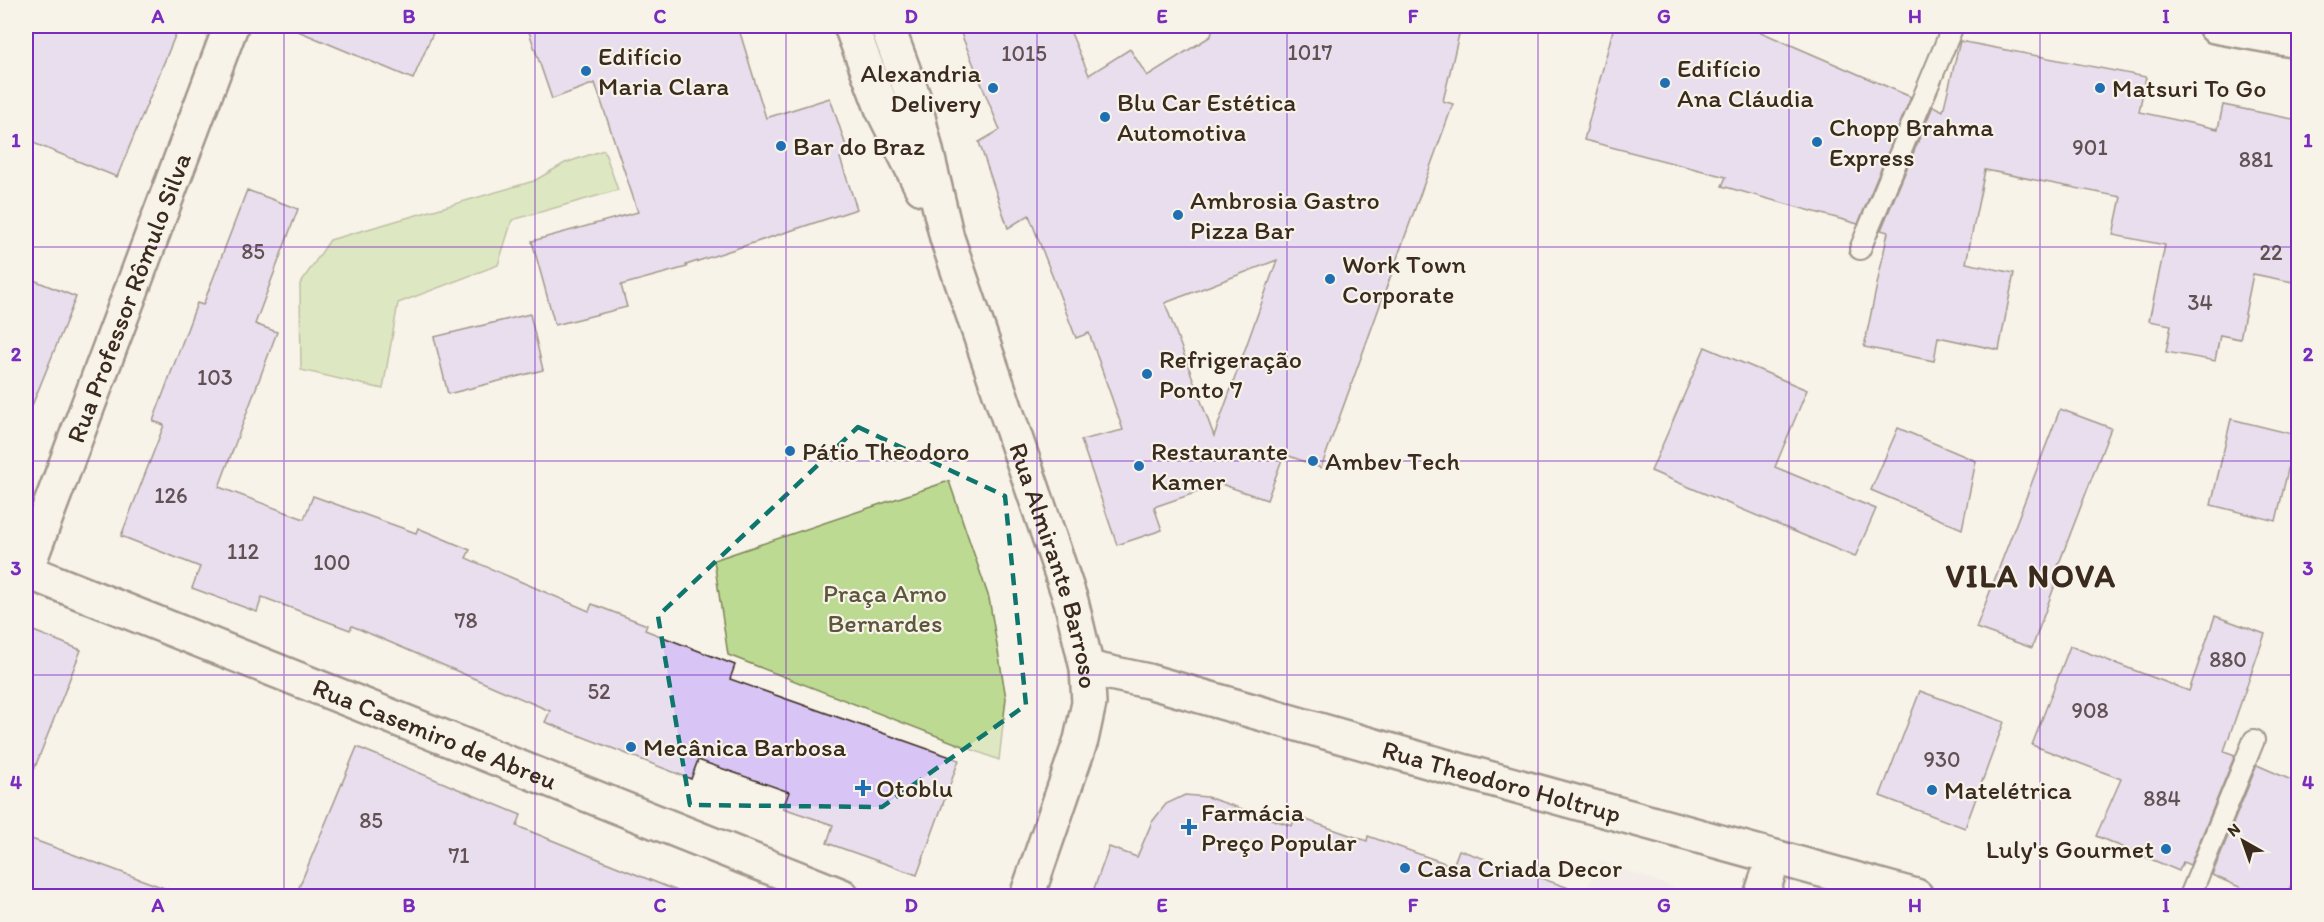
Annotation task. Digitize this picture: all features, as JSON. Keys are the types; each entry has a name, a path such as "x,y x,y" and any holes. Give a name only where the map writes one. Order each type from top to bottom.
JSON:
{"main road":[{"name":"Rua Professor Rômulo Silva","path":"26,571 231,26"},
{"name":"Rua Almirante Barroso","path":"851,26 882,108 947,238"},
{"name":"Rua Almirante Barroso","path":"887,26 914,96 947,238 1071,601 1087,668 1089,703 1081,740 1027,897"},
{"path":"2215,26 2298,41"},
{"name":"Rua Casemiro de Abreu","path":"26,571 842,897"},
{"name":"Rua Theodoro Holtrup","path":"1087,668 1148,681 1916,897"},
{"path":"1761,897 1774,857"}],"lane":[{"path":"1860,249 1953,26"},
{"path":"2190,897 2254,740"}],"highlighted area":[{"path":"858,427 1005,496 1026,705 882,807 690,805 658,616"}],"shaded area":[{"path":"1599,860 1667,885 1699,896 1584,896"}],"green space":[{"path":"604,150 618,190 512,220 498,265 398,303 383,389 301,370 300,284 330,240 534,181 565,163"},
{"name":"Praça Arno Bernardes","path":"949,481 989,598 1006,698 999,760 728,655 714,560"}],"building":[{"path":"26,26 179,26 117,177 26,140"},
{"path":"286,26 436,26 413,79"},
{"path":"527,26 738,26 766,118 830,98 849,155 840,158 857,209 686,265 687,267 621,285 627,307 555,325 532,241 638,212 595,83 552,99"},
{"path":"958,26 1068,26 1089,75 1130,49 1147,76 1211,36 1213,26 1461,26 1443,101 1453,104 1321,468 1284,454 1267,500 1221,484 1154,507 1162,530 1117,545 1081,440 1123,430 1089,333 1076,338 1029,215 1008,228 979,142 1000,130","holes":["1277,260 1214,436 1165,303"]},
{"path":"1614,26 1747,26 1911,97 1858,224 1722,186 1726,177 1584,140"},
{"path":"1960,41 2146,77 2139,112 2218,129 2223,105 2298,120 2298,283 2253,274 2240,339 2220,335 2215,361 2166,352 2171,325 2149,321 2165,245 2113,235 2121,197 1985,170 1966,263 2014,273 1999,350 1938,337 1934,361 1864,347 1888,232 1881,230 1933,106 1943,111"},
{"path":"247,190 298,209 255,324 277,332 219,487 304,519 313,496 416,533 418,528 470,550 466,558 589,611 592,604 647,625 645,630 735,665 730,679 959,760 917,875 827,843 833,825 783,808 789,792 698,760 691,779 545,722 550,711 352,626 350,630 262,597 257,612 192,588 200,567 121,536 164,425 153,421 197,303 203,305"},
{"path":"26,277 76,297 27,418 26,418"},
{"path":"530,314 543,370 448,394 434,337"},
{"path":"1705,347 1807,390 1775,467 1876,509 1855,557 1651,471"},
{"path":"2060,409 2111,428 2058,566 2061,568 2032,648 1976,628"},
{"path":"2231,419 2296,435 2276,521 2211,505"},
{"path":"1898,428 1976,461 1962,529 1871,490"},
{"path":"2215,616 2265,634 2224,751 2235,755 2190,865 2183,862 2179,871 2096,836 2121,779 2032,745 2070,646 2189,691"},
{"path":"26,628 81,650 28,785 26,785"},
{"path":"1920,691 2004,722 1965,828 1880,796"},
{"path":"357,747 521,815 517,826 687,895 686,897 295,897"},
{"path":"2257,765 2298,783 2298,868 2286,897 2262,897 2212,875"},
{"path":"1185,795 1207,797 1292,826 1295,816 1367,841 1368,836 1453,866 1459,850 1575,890 1574,897 1091,897 1109,847 1137,857 1152,822 1166,804"},
{"path":"26,837 175,892 174,897 26,897"}],"place":[{"name":"Edifício Maria Clara","path":"586,71"},
{"name":"Edifício Ana Cláudia","path":"1665,83"},
{"name":"Alexandria Delivery","path":"993,88"},
{"name":"Matsuri To Go","path":"2100,88"},
{"name":"Blu Car Estética Automotiva","path":"1105,117"},
{"name":"Chopp Brahma Express","path":"1817,142"},
{"name":"Bar do Braz","path":"781,146"},
{"name":"Ambrosia Gastro Pizza Bar","path":"1178,215"},
{"name":"Work Town Corporate","path":"1330,279"},
{"name":"Refrigeração Ponto 7","path":"1147,374"},
{"name":"Pátio Theodoro","path":"790,451"},
{"name":"Ambev Tech","path":"1313,461"},
{"name":"Restaurante Kamer","path":"1139,466"},
{"name":"Mecânica Barbosa","path":"631,747"},
{"name":"Otoblu","path":"863,788"},
{"name":"Matelétrica","path":"1932,790"},
{"name":"Farmácia Preço Popular","path":"1189,827"},
{"name":"Luly's Gourmet","path":"2166,849"},
{"name":"Casa Criada Decor","path":"1405,868"}],"district":[{"name":"VILA NOVA","path":"2031,576"}]}
